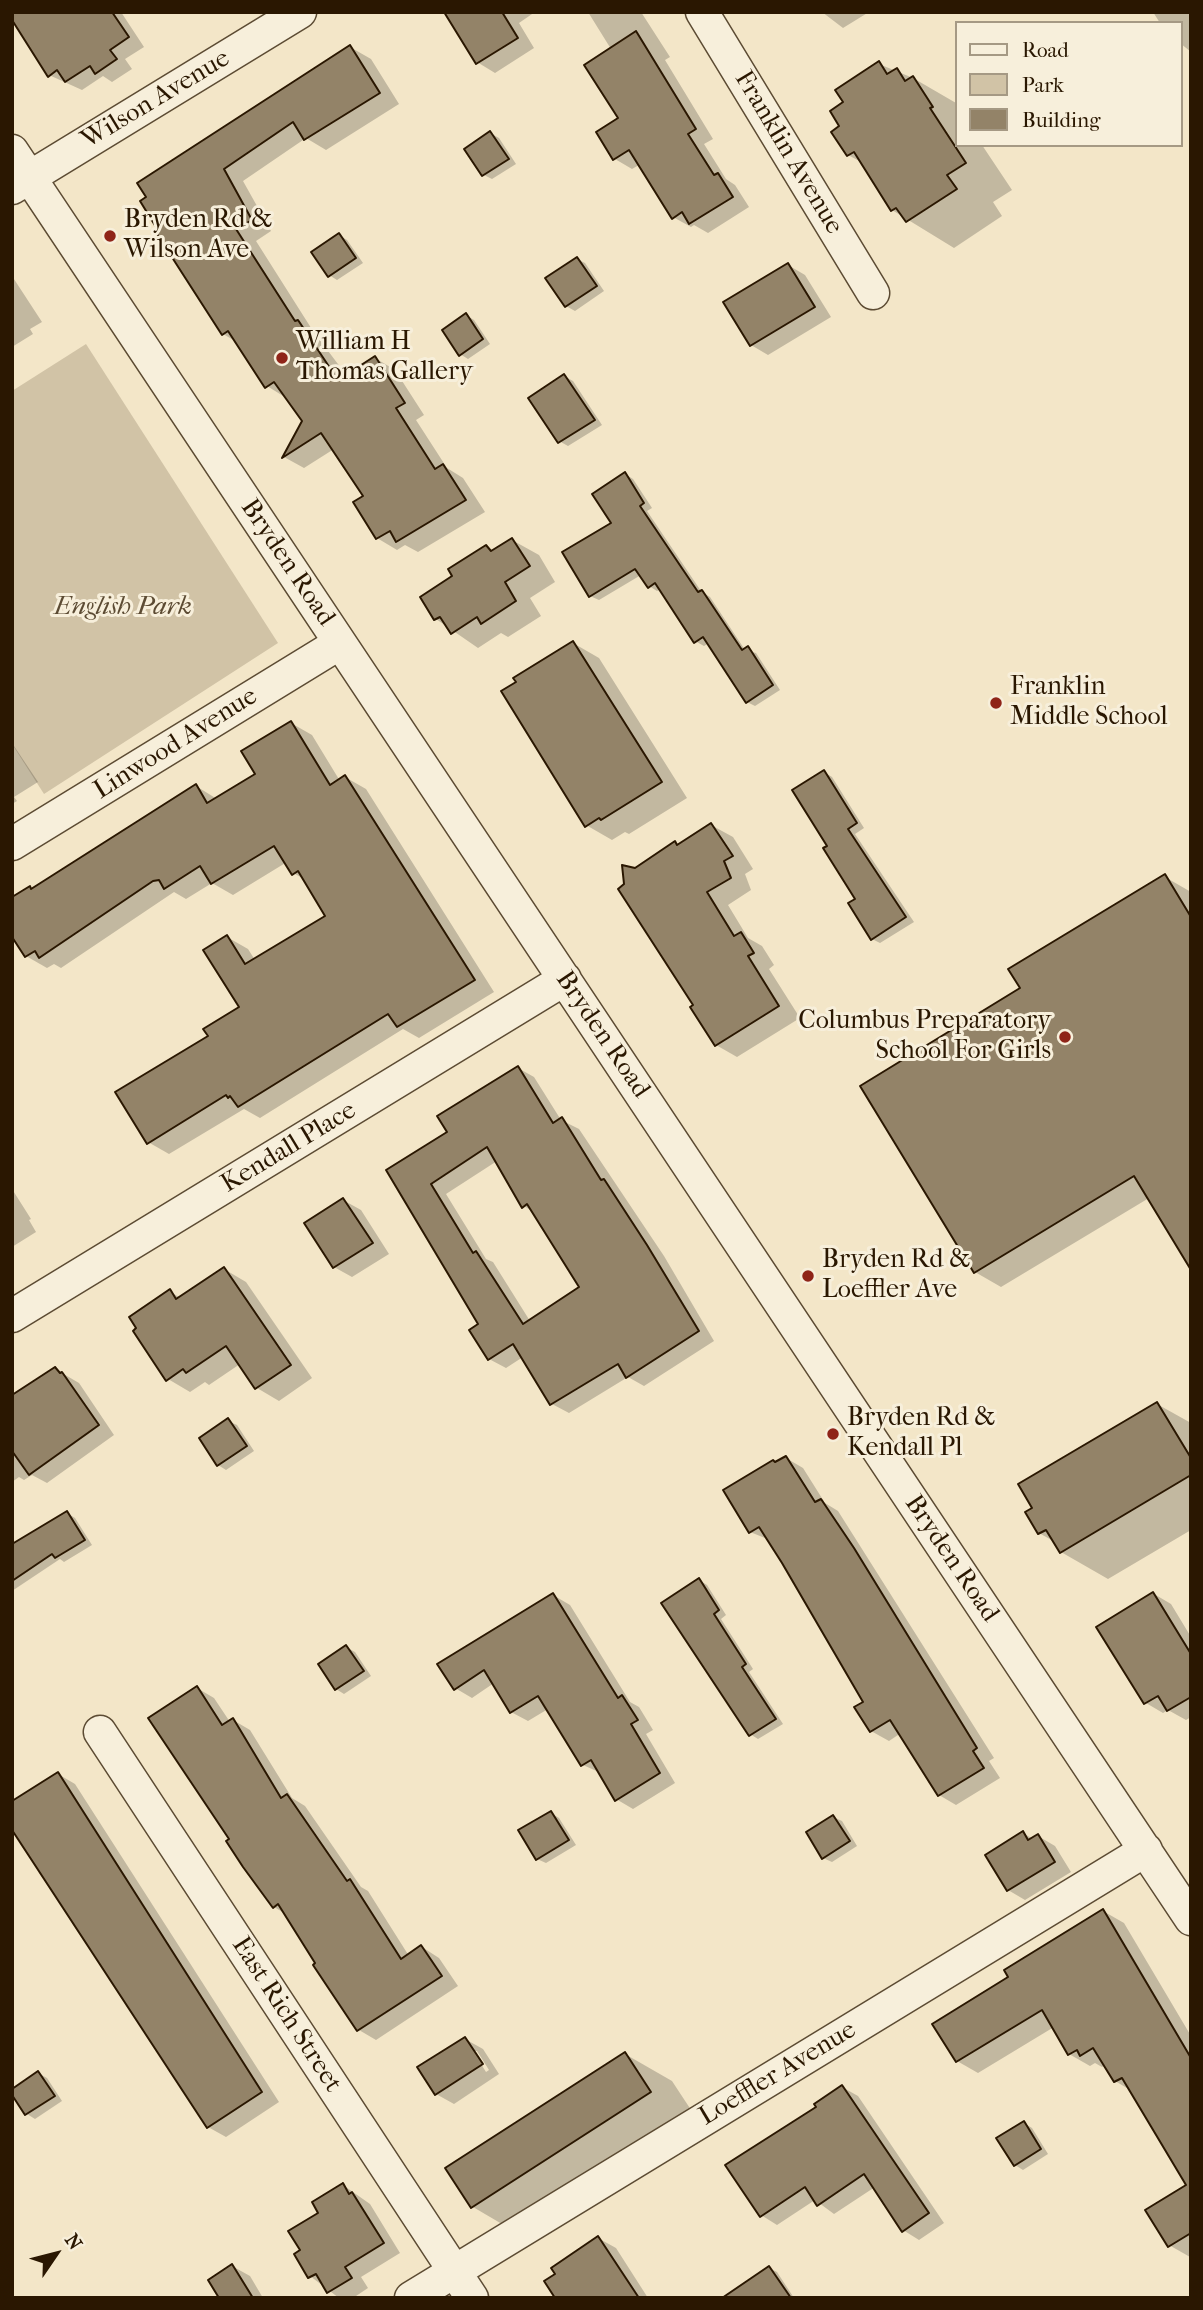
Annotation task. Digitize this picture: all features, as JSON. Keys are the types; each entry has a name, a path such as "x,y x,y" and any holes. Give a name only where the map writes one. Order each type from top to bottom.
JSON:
{"street":[{"name":"Wilson Avenue","path":"21,183 300,12"},
{"name":"Franklin Avenue","path":"702,12 873,293"},
{"name":"Bryden Road","path":"12,151 21,183 341,643 1191,1919"},
{"name":"Linwood Avenue","path":"12,844 341,643"},
{"name":"Kendall Place","path":"12,1316 565,979"},
{"name":"East Rich Street","path":"100,1732 472,2298"},
{"name":"Loeffler Avenue","path":"411,2298 1146,1850"}],"green space":[{"name":"English Park","path":"86,344 278,643 44,794 12,744 12,391"}],"building":[{"path":"12,12 112,12 129,37 110,50 117,59 95,74 90,66 65,82 57,70 48,77 12,20"},
{"path":"444,12 502,12 518,38 476,64"},
{"path":"636,31 696,129 688,134 714,175 718,173 733,197 689,224 682,212 672,219 629,150 613,160 596,132 618,118 584,65"},
{"path":"350,45 380,93 304,140 293,122 224,169 252,220 236,229 295,321 298,320 338,380 375,356 405,403 396,408 435,469 443,464 466,500 396,542 390,531 376,539 353,502 363,496 321,433 282,458 302,421 274,382 265,388 228,331 222,335 157,234 159,232 140,201 146,197 137,183"},
{"path":"879,61 887,74 897,68 905,81 913,76 933,107 930,108 966,163 947,175 957,189 906,222 896,208 891,211 854,152 847,156 831,132 839,126 830,111 843,102 835,90"},
{"path":"490,131 509,159 482,176 464,149"},
{"path":"339,233 356,258 328,277 311,252"},
{"path":"577,257 597,286 565,307 545,278"},
{"path":"788,263 815,307 750,346 723,302"},
{"path":"466,313 483,339 459,356 442,330"},
{"path":"564,374 595,420 558,443 528,398"},
{"path":"625,472 644,503 640,506 698,592 702,590 742,650 748,646 773,685 746,703 703,637 694,643 655,583 648,588 635,569 589,597 562,552 611,523 592,494"},
{"path":"512,538 530,566 505,582 516,601 481,624 477,617 451,634 440,617 434,620 420,597 452,576 448,569 486,545 491,551"},
{"path":"573,641 662,782 585,827 501,691 516,682 513,678"},
{"path":"291,721 330,785 345,775 475,980 397,1027 388,1014 238,1107 230,1096 228,1098 226,1095 147,1144 115,1092 208,1036 203,1029 239,1007 203,950 227,935 245,964 325,916 298,871 292,875 274,846 211,884 200,866 164,889 159,880 153,881 39,958 35,951 25,957 12,937 12,897 30,886 31,889 196,784 207,803 255,774 241,751"},
{"path":"824,770 857,823 848,829 906,917 871,940 848,903 855,899 823,848 827,846 792,790"},
{"path":"711,823 733,856 724,861 731,878 707,892 734,936 741,932 754,953 748,956 779,1006 715,1046 690,1007 693,1005 618,889 624,884 622,865 635,868 675,841 677,845"},
{"name":"Columbus Preparatory School For Girls","path":"1165,874 1191,917 1191,1270 1134,1176 974,1273 860,1086 1020,988 1008,969"},
{"path":"518,1066 553,1123 562,1117 601,1180 604,1179 647,1245 699,1331 626,1378 618,1364 550,1405 513,1344 488,1360 469,1330 478,1324 386,1170 447,1132 437,1116","holes":["487,1147 522,1208 527,1204 579,1287 523,1324 476,1251 473,1253 431,1184"]},
{"path":"343,1198 373,1243 333,1268 304,1223"},
{"path":"224,1267 291,1365 255,1389 226,1346 186,1373 183,1369 166,1381 133,1331 136,1328 129,1317 170,1289 176,1299"},
{"path":"55,1367 62,1372 99,1425 29,1475 12,1451 12,1395"},
{"path":"1157,1402 1191,1458 1191,1475 1060,1553 1046,1530 1038,1534 1025,1512 1032,1508 1018,1484"},
{"path":"228,1418 247,1446 217,1466 199,1438"},
{"path":"786,1456 815,1502 821,1499 854,1548 977,1748 973,1751 984,1768 938,1796 890,1720 870,1732 854,1707 863,1702 782,1563 759,1527 749,1533 723,1490 773,1460 775,1462"},
{"path":"67,1511 85,1540 55,1558 52,1554 12,1581 12,1544"},
{"path":"699,1578 719,1610 714,1614 746,1664 742,1667 776,1719 749,1736 661,1603"},
{"path":"1153,1592 1191,1654 1191,1697 1167,1711 1158,1696 1144,1704 1096,1627"},
{"path":"553,1593 618,1698 622,1695 638,1720 631,1724 660,1773 615,1801 591,1760 581,1766 538,1696 510,1713 484,1670 454,1690 437,1664"},
{"path":"346,1645 364,1671 335,1690 318,1664"},
{"path":"197,1686 222,1725 233,1718 281,1798 287,1794 347,1881 350,1879 401,1959 421,1945 442,1976 357,2031 313,1965 315,1963 278,1904 273,1908 243,1867 226,1841 229,1839 148,1718"},
{"path":"58,1772 262,2092 207,2128 12,1830 12,1801"},
{"path":"551,1811 569,1840 536,1860 518,1830"},
{"path":"833,1815 850,1841 822,1859 806,1832"},
{"path":"1023,1831 1028,1840 1038,1834 1055,1862 1007,1891 985,1855"},
{"path":"1103,1909 1191,2058 1191,2233 1168,2247 1145,2210 1186,2185 1122,2078 1114,2082 1093,2048 1080,2056 1077,2050 1068,2055 1042,2010 956,2062 932,2024 1008,1977 1004,1970"},
{"path":"465,2037 483,2064 435,2095 417,2067"},
{"path":"625,2052 651,2092 471,2208 445,2168"},
{"path":"38,2071 55,2096 25,2115 12,2095 12,2089"},
{"path":"842,2085 929,2213 902,2232 864,2174 817,2206 805,2187 760,2217 725,2165 816,2107 814,2104"},
{"path":"1024,2121 1041,2149 1014,2166 996,2138"},
{"path":"343,2183 349,2194 352,2192 384,2243 345,2267 352,2278 327,2293 316,2274 308,2278 294,2254 300,2250 288,2231 318,2213 312,2202"},
{"path":"598,2236 639,2298 555,2298 544,2281 555,2274 551,2268"},
{"path":"232,2264 253,2298 219,2298 208,2280"},
{"path":"769,2266 791,2298 722,2298"}],"place":[{"name":"Bryden Rd & Wilson Ave","path":"110,236"},
{"name":"William H Thomas Gallery","path":"282,358"},
{"name":"Franklin Middle School","path":"996,703"},
{"name":"Columbus Preparatory School For Girls","path":"1065,1037"},
{"name":"Bryden Rd & Loeffler Ave","path":"808,1276"},
{"name":"Bryden Rd & Kendall Pl","path":"833,1434"}]}
